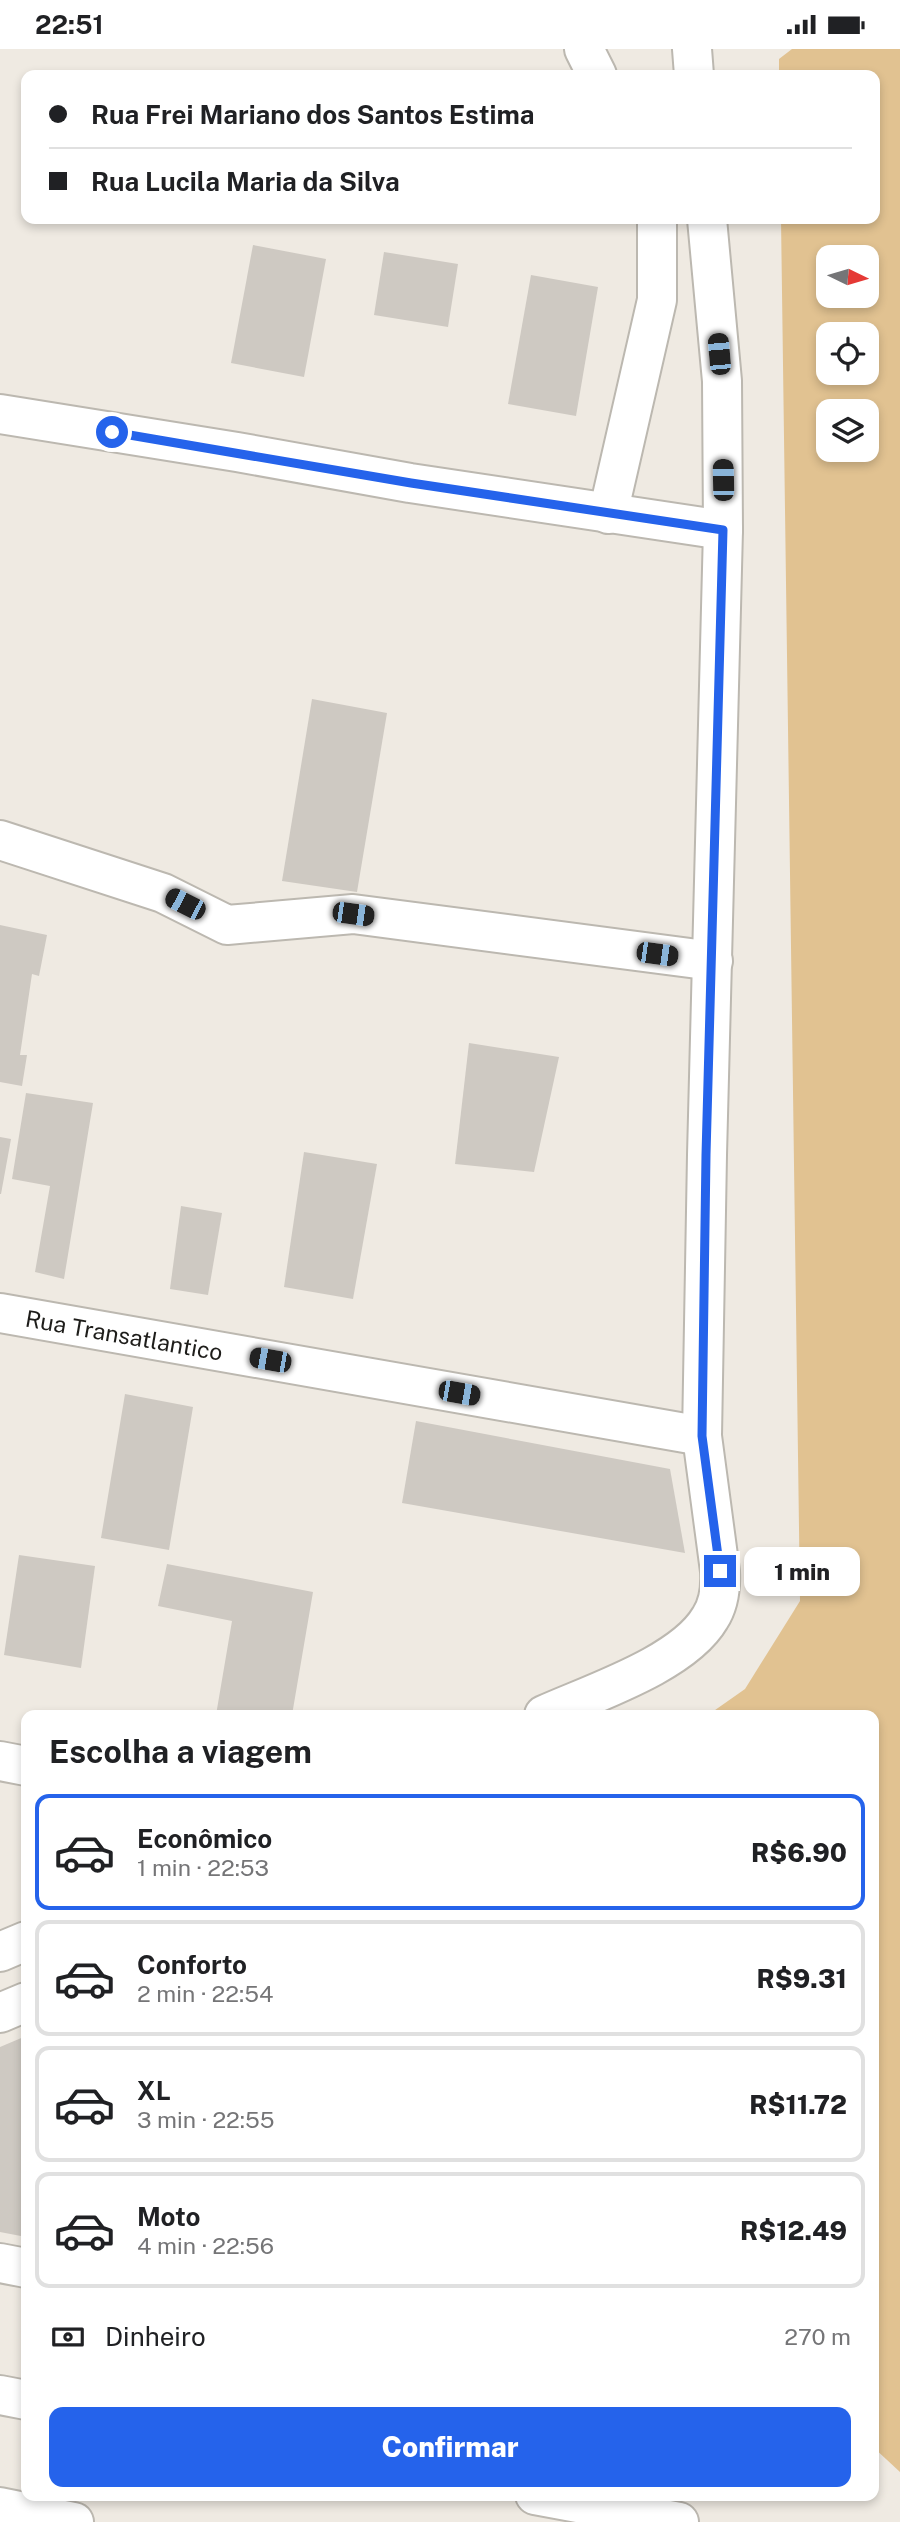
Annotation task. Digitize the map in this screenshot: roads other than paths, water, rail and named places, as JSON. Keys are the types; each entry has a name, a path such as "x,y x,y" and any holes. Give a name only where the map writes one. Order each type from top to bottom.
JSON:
{"main road":[{"path":"584,49 594,70"},
{"path":"692,49 694,70"},
{"path":"608,514 657,300 657,224"},
{"path":"555,1710 652,1667 687,1644 710,1620 720,1590 720,1571 702,1436 706,1155 723,530 722,381 707,224"},
{"path":"0,414 608,514 723,530"},
{"path":"0,840 163,893 228,925 353,914 713,961"},
{"name":"Rua Transatlantico","path":"0,1313 702,1436"},
{"path":"0,1761 21,1765"},
{"path":"0,1952 21,1943"},
{"path":"0,2013 21,2004"},
{"path":"0,2263 21,2267"},
{"path":"0,2395 21,2399"},
{"path":"562,2501 633,2517 680,2522"},
{"path":"0,2507 74,2522"}]}
